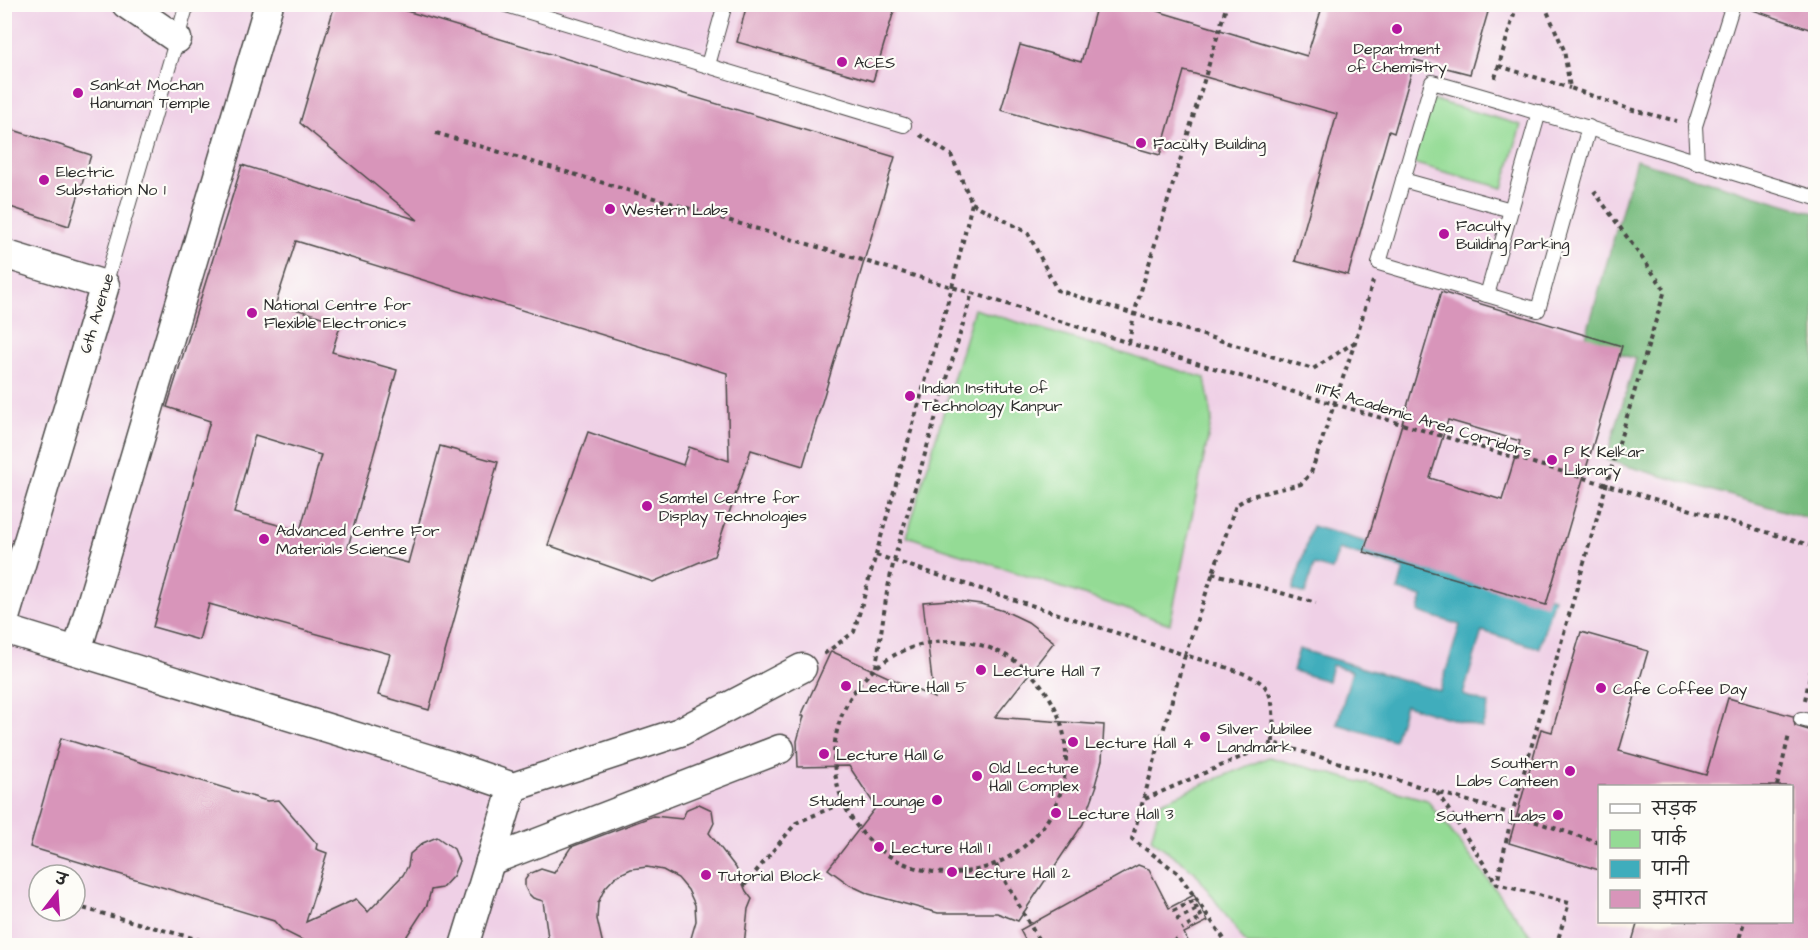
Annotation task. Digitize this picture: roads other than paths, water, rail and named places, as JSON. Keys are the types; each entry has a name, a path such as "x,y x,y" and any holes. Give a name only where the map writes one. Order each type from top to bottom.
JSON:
{"street":[{"path":"126,4 177,39"},
{"path":"76,651 269,4"},
{"path":"4,254 105,285"},
{"name":"6th Avenue","path":"4,621 105,285"},
{"path":"4,629 513,787 680,732 802,668"},
{"path":"490,861 780,749"},
{"path":"464,945 513,787"}],"lane":[{"name":"6th Avenue","path":"105,285 187,4"},
{"path":"503,4 904,125"},
{"path":"708,65 725,4"},
{"path":"1698,163 1695,126 1733,4"},
{"path":"1589,127 1538,310 1379,263 1432,81 1589,127 1815,198"},
{"path":"1486,295 1539,112"},
{"path":"1403,180 1511,210"},
{"path":"1801,719 1815,723"}],"water":[{"path":"1312,526 1554,598 1539,648 1482,631 1463,695 1489,704 1482,728 1405,705 1394,741 1337,724 1352,671 1332,665 1328,681 1293,671 1299,649 1440,691 1460,625 1419,612 1422,597 1398,590 1404,569 1339,549 1332,570 1314,565 1305,594 1293,590"}],"place":[{"name":"Department of Chemistry","path":"1397,29"},
{"name":"ACES","path":"842,62"},
{"name":"Sankat Mochan Hanuman Temple","path":"78,93"},
{"name":"Faculty Building","path":"1141,143"},
{"name":"Electric Substation No 1","path":"44,180"},
{"name":"Western Labs","path":"610,209"},
{"name":"Faculty Building Parking","path":"1444,234"},
{"name":"National Centre for Flexible Electronics","path":"252,313"},
{"name":"Indian Institute of Technology Kanpur","path":"910,396"},
{"name":"P K Kelkar Library","path":"1552,460"},
{"name":"Samtel Centre for Display Technologies","path":"647,506"},
{"name":"Advanced Centre For Materials Science","path":"264,539"},
{"name":"Lecture Hall 7","path":"981,670"},
{"name":"Lecture Hall 5","path":"846,686"},
{"name":"Cafe Coffee Day","path":"1601,688"},
{"name":"Silver Jubilee Landmark","path":"1205,737"},
{"name":"Lecture Hall 4","path":"1073,742"},
{"name":"Lecture Hall 6","path":"824,754"},
{"name":"Southern Labs Canteen","path":"1570,771"},
{"name":"Old Lecture Hall Complex","path":"977,776"},
{"name":"Student Lounge","path":"937,800"},
{"name":"Lecture Hall 3","path":"1056,813"},
{"name":"Southern Labs","path":"1558,815"},
{"name":"Lecture Hall 1","path":"879,847"},
{"name":"Lecture Hall 2","path":"952,872"},
{"name":"Tutorial Block","path":"706,875"}]}
